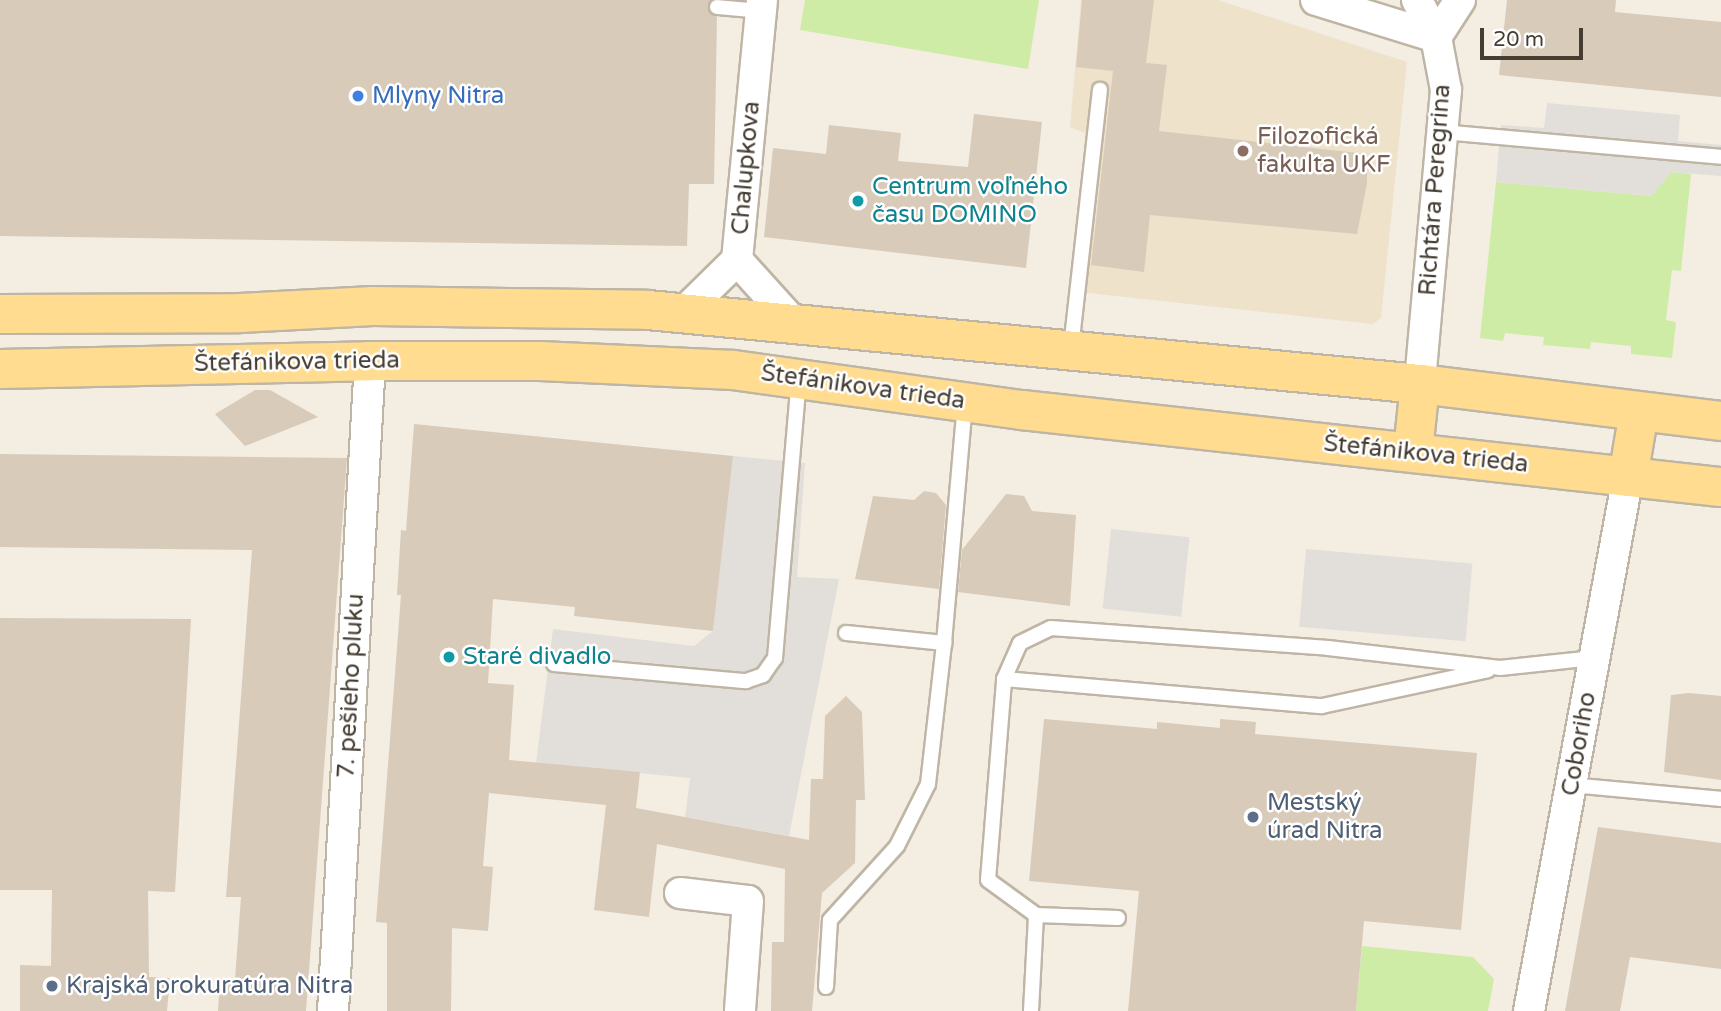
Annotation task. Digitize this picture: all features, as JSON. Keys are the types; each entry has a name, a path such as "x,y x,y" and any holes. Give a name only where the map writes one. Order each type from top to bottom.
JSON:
{"main road":[{"name":"Štefánikova trieda","path":"0,314 240,313 373,306 683,313 1070,348 1420,384 1721,421"},
{"path":"370,361 373,306"},
{"name":"Štefánikova trieda","path":"0,369 370,361 646,364 800,377 965,401 1721,487"},
{"path":"1413,451 1420,384"},
{"path":"1628,477 1639,412"}],"street":[{"path":"1317,0 1436,37 1460,0"},
{"name":"Richtára Peregrina","path":"1417,0 1436,37 1446,90 1420,384"},
{"name":"Chalupkova","path":"683,313 737,260 761,5"},
{"path":"737,260 793,323"},
{"name":"7. pešieho pluku","path":"333,1011 370,361"},
{"name":"Coboriho","path":"1529,1011 1628,477"},
{"path":"680,892 748,901 740,1011"}],"lane":[{"path":"717,8 761,5"},
{"path":"1070,348 1100,90"},
{"path":"1442,132 1721,158"},
{"path":"554,664 746,681 764,675 775,658 800,377"},
{"path":"826,987 830,920 897,846 928,784 944,643 965,401"},
{"path":"1118,918 1036,915 988,880 1004,679 1020,643 1051,628 1328,648 1500,668"},
{"path":"846,633 944,643"},
{"path":"1004,679 1322,706 1500,668 1594,658"},
{"path":"1571,785 1721,799"},
{"path":"1031,1011 1036,915"}],"shaded area":[{"name":"Filozofická fakulta UKF","path":"1081,0 1218,0 1407,62 1381,318 1373,324 1070,291 1089,135 1070,127"},
{"path":"1547,103 1680,115 1678,141 1721,145 1721,176 1671,172 1652,196 1496,182 1501,125 1544,128"},
{"path":"733,456 805,463 797,577 839,579 789,836 685,817 690,778 536,763 553,629 694,646 713,631"},
{"path":"1111,529 1190,537 1181,617 1103,609"},
{"path":"1306,549 1472,564 1466,641 1299,627"}],"green space":[{"path":"805,0 1039,0 1028,69 800,30"},
{"path":"1671,172 1691,174 1681,271 1672,270 1666,320 1676,322 1672,358 1631,354 1631,346 1591,342 1590,349 1543,345 1544,337 1505,333 1503,341 1480,338 1496,182 1651,196"},
{"path":"1362,946 1473,957 1494,979 1488,1011 1356,1011"}],"building":[{"name":"Mlyny Nitra","path":"0,0 711,0 708,10 717,17 714,184 689,184 687,246 0,236"},
{"path":"1082,0 1154,0 1146,63 1167,65 1159,131 1367,154 1367,183 1357,234 1150,215 1144,272 1091,265 1113,71 1076,67"},
{"path":"1507,0 1616,0 1615,12 1721,22 1721,97 1499,75"},
{"name":"Centrum voľného času DOMINO","path":"974,114 1042,122 1026,268 764,237 773,148 826,154 829,125 901,133 898,161 968,167"},
{"path":"255,390 270,390 318,417 245,446 215,414"},
{"path":"414,424 733,456 713,631 574,616 575,607 493,599 488,683 514,685 509,760 640,772 636,808 809,840 811,779 823,779 825,716 846,696 862,712 865,800 856,800 855,863 822,893 812,1011 771,1011 772,942 784,942 785,869 657,844 649,917 594,910 606,805 489,793 483,866 493,867 488,931 452,928 451,1011 387,1011 387,923 376,922 401,595 397,595 401,530 406,531"},
{"path":"0,454 347,458 306,1011 218,1011 220,978 235,979 241,897 226,897 252,550 0,547"},
{"path":"924,491 936,493 946,505 939,589 855,579 873,496 914,500"},
{"path":"1006,494 1024,496 1032,511 1076,515 1070,606 958,592 962,550"},
{"path":"0,618 191,619 175,892 148,891 149,977 170,978 167,1011 20,1011 20,965 51,966 52,890 0,890"},
{"path":"1689,693 1721,696 1721,780 1664,772 1671,695"},
{"name":"Mestský úrad Nitra","path":"1044,719 1157,729 1157,722 1220,728 1220,719 1256,722 1255,734 1477,753 1461,930 1364,921 1356,1011 1128,1011 1139,891 1029,881"},
{"path":"1598,827 1721,843 1721,969 1630,957 1620,1011 1565,1011"}],"place":[{"name":"Mlyny Nitra","path":"358,96"},
{"name":"Filozofická fakulta UKF","path":"1243,151"},
{"name":"Centrum voľného času DOMINO","path":"858,201"},
{"name":"Staré divadlo","path":"449,657"},
{"name":"Mestský úrad Nitra","path":"1253,817"},
{"name":"Krajská prokuratúra Nitra","path":"52,986"}]}
